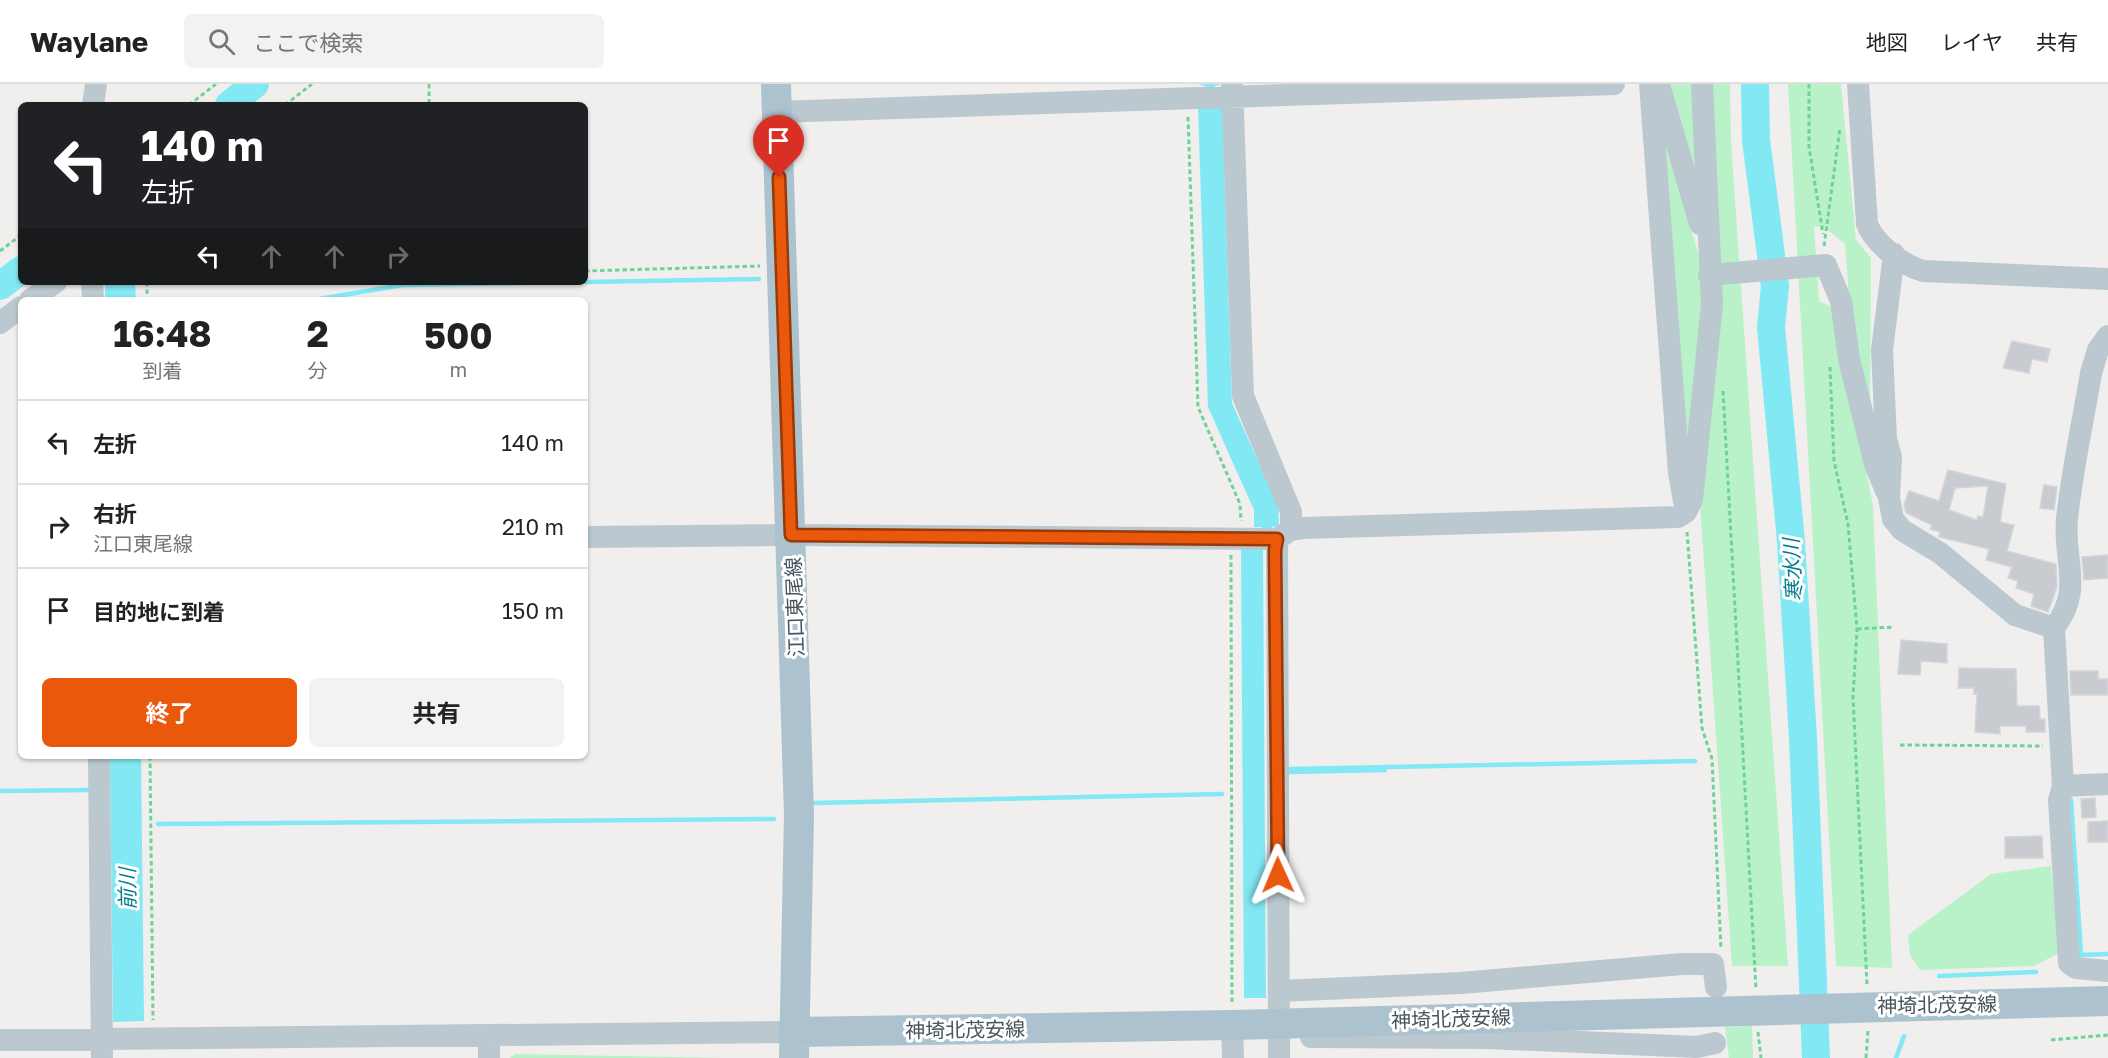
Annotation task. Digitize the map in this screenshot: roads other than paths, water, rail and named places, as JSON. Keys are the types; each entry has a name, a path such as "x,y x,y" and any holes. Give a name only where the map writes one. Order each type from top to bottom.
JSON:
{"main road":[{"name":"江口東尾線","path":"776,98 799,815 794,1045"},
{"name":"神埼北茂安線","path":"794,1045 1232,1025 1279,1039 1756,1009 2108,1000"}],"street":[{"path":"93,102 96,84"},
{"path":"776,98 1210,93 1614,84"},
{"path":"1650,84 1679,473 1686,512"},
{"path":"1659,84 1712,268"},
{"path":"588,537 791,535 1264,537 1304,528 1678,517 1686,512 1692,500 1711,315 1712,268 1702,84"},
{"path":"1858,84 1867,224 1872,236 1894,254 1912,268 1923,271 2108,279"},
{"path":"1210,93 1243,396 1291,512 1264,537"},
{"path":"1889,498 1891,458 1886,439 1882,350 1894,254"},
{"path":"1712,268 1823,266 1841,300 1849,359 1875,464 1889,498 1893,519 1902,530 1940,553 2015,615 2054,628"},
{"path":"34,297 52,285"},
{"path":"0,323 18,309"},
{"path":"2108,336 2098,350 2091,373 2067,520 2067,551 2073,582 2065,614 2054,628 2063,786 2059,800 2068,963 2076,968 2108,971"},
{"path":"1264,537 1275,550 1279,1039 1487,1038 1620,1051 1697,1047 1717,1041"},
{"path":"99,759 102,1048"},
{"path":"2063,786 2108,784"},
{"path":"1279,991 1461,983 1682,963 1713,964 1716,987"},
{"path":"1232,1025 1233,1058"},
{"path":"0,1040 102,1048 154,1037 489,1035 794,1045"},
{"path":"489,1035 489,1058"}],"water":[{"path":"1198,84 1222,84 1215,86 1215,107 1222,107 1232,403 1278,506 1279,526 1272,527 1263,550 1266,998 1244,998 1241,550 1262,527 1254,527 1254,510 1208,407 1198,108 1206,107 1205,86"},
{"path":"105,285 135,285 136,297 105,297"},
{"name":"前川","path":"110,759 141,759 144,1021 113,1022"}],"waterway":[{"path":"233,102 255,84"},
{"name":"寒水川","path":"1755,84 1756,140 1775,286 1771,327 1791,542 1803,738 1816,1058"},
{"path":"0,286 18,272"},
{"path":"588,282 759,279"},
{"path":"331,297 403,285"},
{"path":"1290,769 1695,761"},
{"path":"1289,772 1385,770"},
{"path":"0,791 89,790"},
{"path":"815,803 1222,794"},
{"path":"2071,800 2081,955 2108,954"},
{"path":"158,824 774,819"},
{"path":"1939,976 2036,972"},
{"path":"1896,1058 1904,1036"}]}
